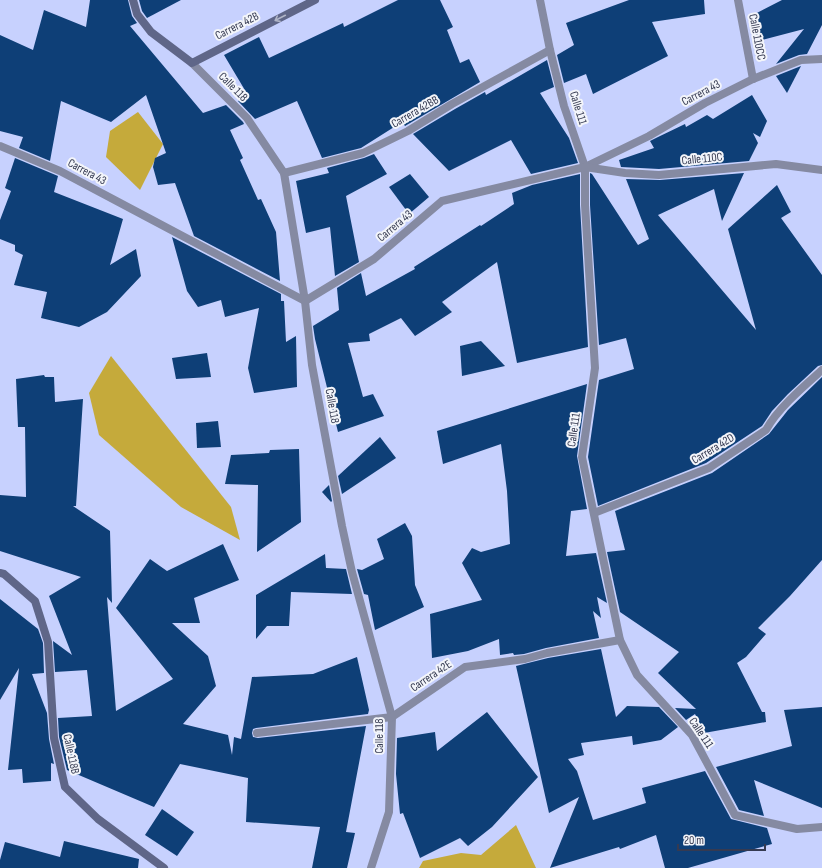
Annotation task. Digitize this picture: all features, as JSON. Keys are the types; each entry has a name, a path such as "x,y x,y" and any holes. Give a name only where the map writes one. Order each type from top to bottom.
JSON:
{"street":[{"name":"Calle 118","path":"133,0 137,14 151,32 192,63 247,118 284,173 305,301 312,365 342,526 352,572 392,716 389,812 371,868"},
{"name":"Carrera 42B","path":"192,63 315,0"},
{"name":"Calle 111","path":"540,0 550,50 564,106 585,167 585,204 595,368 582,456 620,640 637,675 692,736 735,815 797,829 822,827"},
{"name":"Calle 110CC","path":"738,0 753,79"},
{"name":"Carrera 42BB","path":"284,173 363,153 408,131 452,104 550,50"},
{"name":"Carrera 43","path":"0,146 60,171 305,301 374,259 442,201 585,167 649,136 705,103 753,79 801,60 822,59"},
{"name":"Calle 110C","path":"585,167 625,173 660,175 776,164 822,170"},
{"name":"Carrera 42D","path":"594,513 709,468 766,430 771,420 806,384 822,370"},
{"name":"Calle 118B","path":"0,573 4,574 35,601 48,642 54,738 65,787 98,820 164,868"},
{"name":"Carrera 42E","path":"257,733 392,716 466,667 525,659 546,653 620,640"}],"shaded area":[{"path":"138,112 163,144 140,190 106,157 110,131"},
{"path":"111,356 231,507 240,540 181,507 99,435 89,393"},
{"path":"516,825 536,868 419,868 423,861 461,853 481,855"}],"building":[{"path":"90,0 128,0 132,16 137,23 130,26 203,113 226,105 243,122 244,124 230,130 243,158 240,160 258,200 261,199 276,232 280,281 194,236 175,183 158,185 153,167 155,158 166,153 146,95 111,122 61,101 50,161 19,148 23,137 0,131 0,35 33,50 44,10 86,27"},
{"path":"139,0 181,0 147,18 142,11"},
{"path":"398,0 440,0 453,27 447,30 460,63 469,59 480,82 405,126 402,122 361,148 322,158 297,101 255,119 238,101 249,97 224,55 259,37 269,58 343,23 344,27"},
{"path":"629,0 704,0 705,14 652,22 668,56 593,94 586,74 564,83 557,55 574,45 566,23"},
{"path":"782,0 822,0 822,25 807,54 799,55 776,64 804,29 754,42 753,15"},
{"path":"547,60 554,87 540,93 569,138 578,163 531,174 511,140 449,171 413,134 485,92 486,95"},
{"path":"801,66 787,93 776,76"},
{"path":"752,95 767,121 760,137 753,133 758,143 749,161 659,169 621,167 619,160 654,148 650,141 685,124 686,127 707,115 713,119"},
{"path":"374,154 387,174 346,196 359,262 335,276 330,227 306,233 296,181 329,173 327,168"},
{"path":"15,158 58,176 54,192 123,219 110,265 136,249 141,276 107,312 79,327 41,318 47,292 14,285 23,255 15,251 15,245 0,239 0,220 11,191 5,188"},
{"path":"590,173 638,245 649,239 626,179 660,180 744,173 722,221 714,189 658,215 756,330 728,229 777,185 791,212 781,218 822,275 822,365 818,366 788,394 772,411 762,426 706,463 598,506 588,457 599,380 634,369 626,338 599,345 590,205"},
{"path":"410,174 429,197 409,214 389,187"},
{"path":"580,174 580,205 588,347 517,363 497,262 442,302 452,312 415,336 401,318 369,334 370,341 348,343 363,397 373,394 384,416 338,432 313,326 339,310 337,288 361,273 366,296 415,269 414,267 514,204 512,193 532,185"},
{"path":"172,237 281,294 281,301 284,301 286,342 296,336 297,387 254,393 248,368 259,308 225,317 221,300 198,307 187,291"},
{"path":"481,341 505,366 462,376 460,346"},
{"path":"207,353 211,377 176,379 172,358"},
{"path":"44,375 45,377 54,377 55,402 83,399 76,506 73,506 110,531 112,603 107,597 116,711 173,679 116,608 150,559 167,571 223,544 239,580 194,598 200,623 172,623 208,656 216,686 183,724 228,735 232,755 234,737 241,739 252,677 313,674 357,657 369,710 368,714 256,728 253,729 252,733 253,737 258,738 366,726 346,832 355,833 347,868 312,868 320,827 246,822 248,778 180,764 154,807 67,770 59,737 58,718 92,716 87,670 55,672 53,641 72,655 49,596 81,577 0,551 0,495 26,497 25,427 18,427 16,379"},
{"path":"822,377 822,560 790,596 758,628 766,634 746,657 737,663 762,712 765,712 766,722 704,733 695,714 686,720 675,708 696,709 658,673 679,652 620,612 607,552 625,550 615,511 712,473 769,434 788,410"},
{"path":"587,384 577,456 587,509 571,511 566,556 596,553 607,603 597,597 601,618 593,611 599,638 514,655 513,653 500,655 499,639 468,651 432,658 430,614 482,600 462,563 472,548 481,552 510,544 507,491 501,444 443,464 437,431"},
{"path":"218,421 221,447 197,448 196,423"},
{"path":"380,437 396,458 342,494 338,476"},
{"path":"299,449 301,522 257,552 258,485 225,484 231,455 269,453 270,450"},
{"path":"329,485 332,501 331,502 322,492"},
{"path":"405,523 412,536 415,585 424,607 375,630 368,595 364,594 357,569 362,570 384,559 377,539"},
{"path":"325,554 326,568 346,569 352,594 291,592 289,626 267,626 256,639 256,595"},
{"path":"0,599 38,629 43,643 44,673 32,674 47,713 49,739 54,764 51,763 51,781 23,783 22,769 8,770 19,668 0,700"},
{"path":"601,649 616,717 627,706 659,707 678,727 661,740 633,745 632,736 581,743 584,755 568,759 577,771 593,820 646,803 642,788 705,771 731,819 767,828 772,844 688,868 665,868 656,835 620,849 619,847 550,868 579,797 549,813 516,666 548,658"},
{"path":"822,707 822,808 754,780 764,816 739,810 716,767 792,746 784,710"},
{"path":"487,712 538,777 492,827 468,846 460,838 420,858 403,813 400,814 396,774 397,738 435,732 437,751"},
{"path":"162,809 194,832 177,856 145,835"},
{"path":"64,841 139,859 138,868 0,868 0,860 5,842 60,857"}]}
